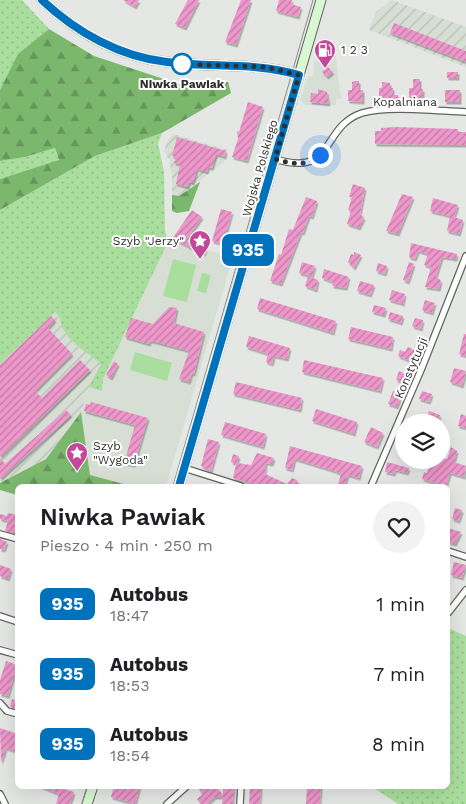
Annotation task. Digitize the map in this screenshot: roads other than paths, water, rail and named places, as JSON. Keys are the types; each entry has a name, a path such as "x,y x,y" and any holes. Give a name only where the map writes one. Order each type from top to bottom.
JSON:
{"main road":[{"path":"42,0 78,29 114,48 130,54 165,62 266,67 299,75"},
{"name":"Wojska Polskiego","path":"180,484 321,0"},
{"path":"87,804 91,789"}],"street":[{"name":"Kopalniana","path":"275,159 295,164 311,162 324,151 349,120 370,111 466,112"},
{"name":"Konstytucji","path":"372,484 425,362 466,256"},
{"path":"184,468 235,484"},
{"path":"0,534 15,538"},
{"path":"450,552 466,556"},
{"path":"450,610 466,590"},
{"path":"0,616 15,621"},
{"path":"0,650 15,654"},
{"path":"0,703 7,711 15,713"},
{"path":"167,804 184,789"},
{"path":"240,804 241,789"},
{"path":"0,794 5,804"}],"tram line":[{"path":"174,484 313,0"},
{"path":"82,804 86,789"}],"place":[{"name":"Niwka Pawiak","path":"182,64"},
{"name":"1 2 3","path":"325,69"},
{"name":"Szyb \"Jerzy\"","path":"200,260"},
{"name":"Szyb \"Wygoda\"","path":"77,472"}]}
